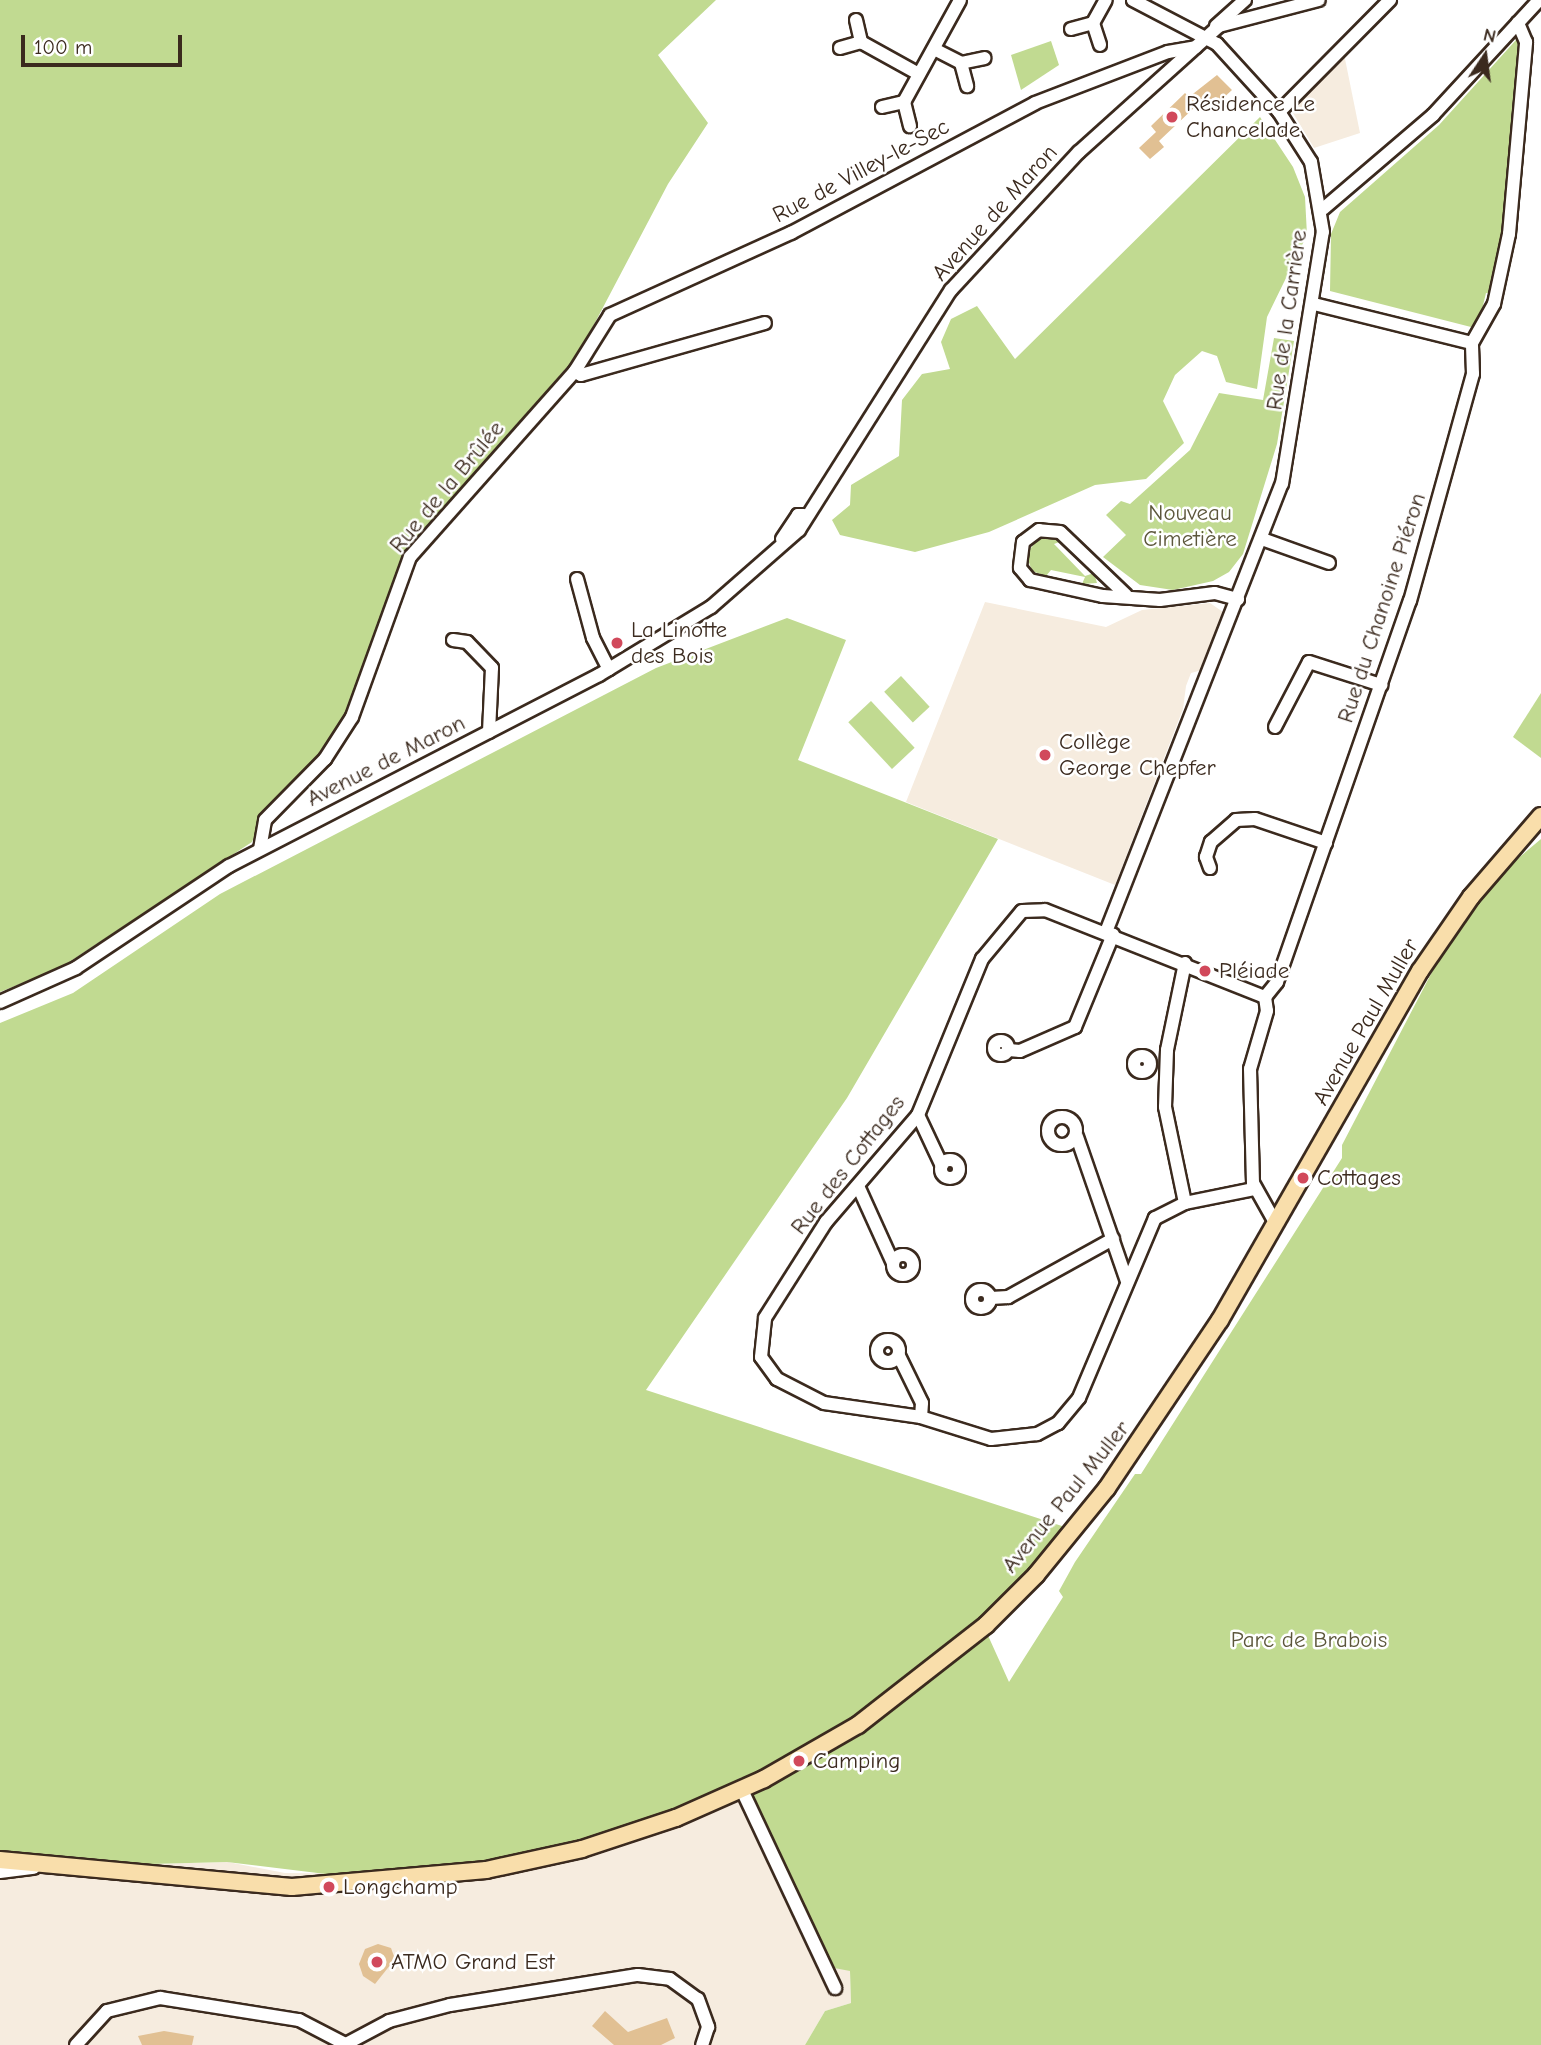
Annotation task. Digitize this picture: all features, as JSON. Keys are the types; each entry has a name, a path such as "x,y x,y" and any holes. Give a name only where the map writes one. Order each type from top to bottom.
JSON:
{"main road":[{"name":"Avenue Paul Muller","path":"0,1860 168,1873 367,1883 445,1877 557,1856 658,1825 741,1790 828,1744 904,1694 1036,1576 1163,1408 1276,1224 1420,971 1471,897 1541,816"}],"street":[{"path":"910,126 904,102 960,0"},
{"path":"1100,45 1094,23 1106,0"},
{"path":"1245,0 1254,19"},
{"name":"Avenue de Maron","path":"0,1002 76,968 260,849 609,670 711,607 780,542 798,515 804,515 962,276 1079,152 1245,0"},
{"path":"1219,26 1319,0"},
{"path":"1279,112 1390,0"},
{"path":"1323,209 1413,134 1539,0"},
{"path":"1140,2 1201,43"},
{"path":"856,20 861,42"},
{"path":"1072,29 1094,23"},
{"name":"Rue du Chanoine Piéron","path":"1254,1189 1251,1069 1267,1011 1265,997 1277,982 1418,576 1473,374 1472,344 1494,304 1509,234 1526,42 1518,23"},
{"path":"840,48 861,42 919,74"},
{"name":"Rue de la Carrière","path":"1009,1050 1020,1051 1074,1027 1262,539 1285,471 1314,304 1323,209 1311,162 1279,112 1201,43"},
{"name":"Rue de Villey-le-Sec","path":"575,371 617,310 791,233 1023,108 1168,52 1201,43"},
{"path":"934,48 961,64 968,86"},
{"path":"961,64 984,58"},
{"path":"882,107 904,102"},
{"path":"1314,304 1472,344"},
{"path":"575,371 581,375 765,323"},
{"name":"Rue de la Brûlée","path":"260,849 265,820 325,758 352,717 410,557 575,371"},
{"path":"1126,595 1060,532 1039,530 1023,542 1020,568 1030,580 1103,596 1126,595 1160,600 1221,593 1238,599"},
{"path":"1262,539 1329,563"},
{"path":"577,579 593,638 609,670"},
{"path":"453,640 467,642 492,668 489,732"},
{"path":"1275,727 1306,663 1381,685"},
{"path":"1210,868 1210,842 1236,820 1255,819 1326,843"},
{"name":"Rue des Cottages","path":"1254,1189 1185,1203 1155,1218 1083,1389 1049,1429 1002,1440 921,1418 806,1397 777,1379 761,1357 765,1318 818,1233 918,1115 977,968 1016,915 1028,908 1045,910 1265,997"},
{"path":"1185,964 1166,1059 1165,1118 1185,1203"},
{"path":"1149,1062 1166,1059"},
{"path":"918,1115 942,1166"},
{"path":"1077,1136 1127,1282"},
{"path":"858,1186 893,1263"},
{"path":"1254,1189 1276,1224"},
{"path":"991,1298 1008,1297 1111,1233"},
{"path":"898,1356 922,1403 921,1418"},
{"path":"741,1790 835,1988"},
{"path":"0,1872 73,1865"},
{"path":"76,2045 107,2011 160,1998 299,2020 346,2044 389,2021 439,2007 638,1975 670,1979 698,1999 708,2027 702,2045"}],"shaded area":[{"path":"1343,49 1360,133 1314,148 1290,108"},
{"name":"Collège George Chepfer","path":"985,602 1106,627 1142,610 1210,603 1223,612 1202,670 1191,673 1183,709 1115,885 906,802"},
{"path":"742,1777 829,1967 850,1970 851,2003 825,2011 805,2045 0,2045 0,1850 151,1864 228,1862 285,1873 378,1874 690,1805"}],"green space":[{"path":"0,0 716,0 658,55 708,123 668,184 579,353 408,553 349,715 329,747 260,824 252,842 60,968 0,992"},
{"path":"1516,40 1522,44 1515,161 1495,294 1486,293 1479,322 1471,327 1330,291 1331,234 1340,212 1439,125"},
{"path":"1051,41 1059,65 1021,90 1011,55"},
{"path":"1260,117 1293,167 1305,197 1307,235 1267,317 1257,389 1226,382 1217,356 1202,351 1175,375 1163,401 1184,443 1146,479 1095,485 989,532 915,552 840,535 832,520 850,505 851,485 899,456 902,400 922,374 950,369 941,342 951,319 977,306 1015,359"},
{"name":"Nouveau Cimetière","path":"1274,338 1294,341 1277,444 1243,554 1229,572 1213,581 1173,590 1140,585 1103,557 1126,535 1106,515 1121,501 1130,504 1190,450 1219,393 1263,400"},
{"path":"1040,537 1062,541 1054,544 1085,576 1094,573 1097,583 1082,584 1085,577 1051,570 1046,576 1032,571 1026,554"},
{"name":"Parc de Brabois","path":"787,618 846,640 798,760 998,839 847,1098 646,1390 1068,1528 981,1620 1009,1682 1063,1597 1059,1591 1075,1562 1135,1474 1141,1474 1342,1158 1342,1145 1457,924 1496,877 1541,839 1541,2045 805,2045 825,2011 851,2003 850,1971 829,1967 742,1777 690,1805 599,1836 468,1865 334,1875 227,1862 151,1864 0,1850 0,1023 73,993 220,894 656,668"},
{"path":"901,676 930,707 913,722 884,692"},
{"path":"1541,693 1541,758 1513,737"},
{"path":"871,701 915,748 892,769 848,722"}],"building":[{"name":"Résidence Le Chancelade","path":"1217,75 1232,90 1220,101 1216,97 1196,106 1159,141 1164,147 1150,159 1139,148 1156,132 1151,126 1185,93 1189,97"},
{"name":"ATMO Grand Est","path":"378,1944 391,1948 395,1959 375,1984 363,1976 359,1964 365,1949"},
{"path":"605,2011 628,2032 667,2018 675,2038 661,2045 614,2045 592,2026"},
{"path":"164,2031 194,2036 192,2045 142,2045 138,2036"}],"place":[{"name":"Résidence Le Chancelade","path":"1172,117"},
{"name":"La Linotte des Bois","path":"617,643"},
{"name":"Collège George Chepfer","path":"1045,755"},
{"name":"Pléiade","path":"1205,971"},
{"name":"Cottages","path":"1303,1178"},
{"name":"Camping","path":"799,1761"},
{"name":"Longchamp","path":"329,1887"},
{"name":"ATMO Grand Est","path":"377,1962"}]}
